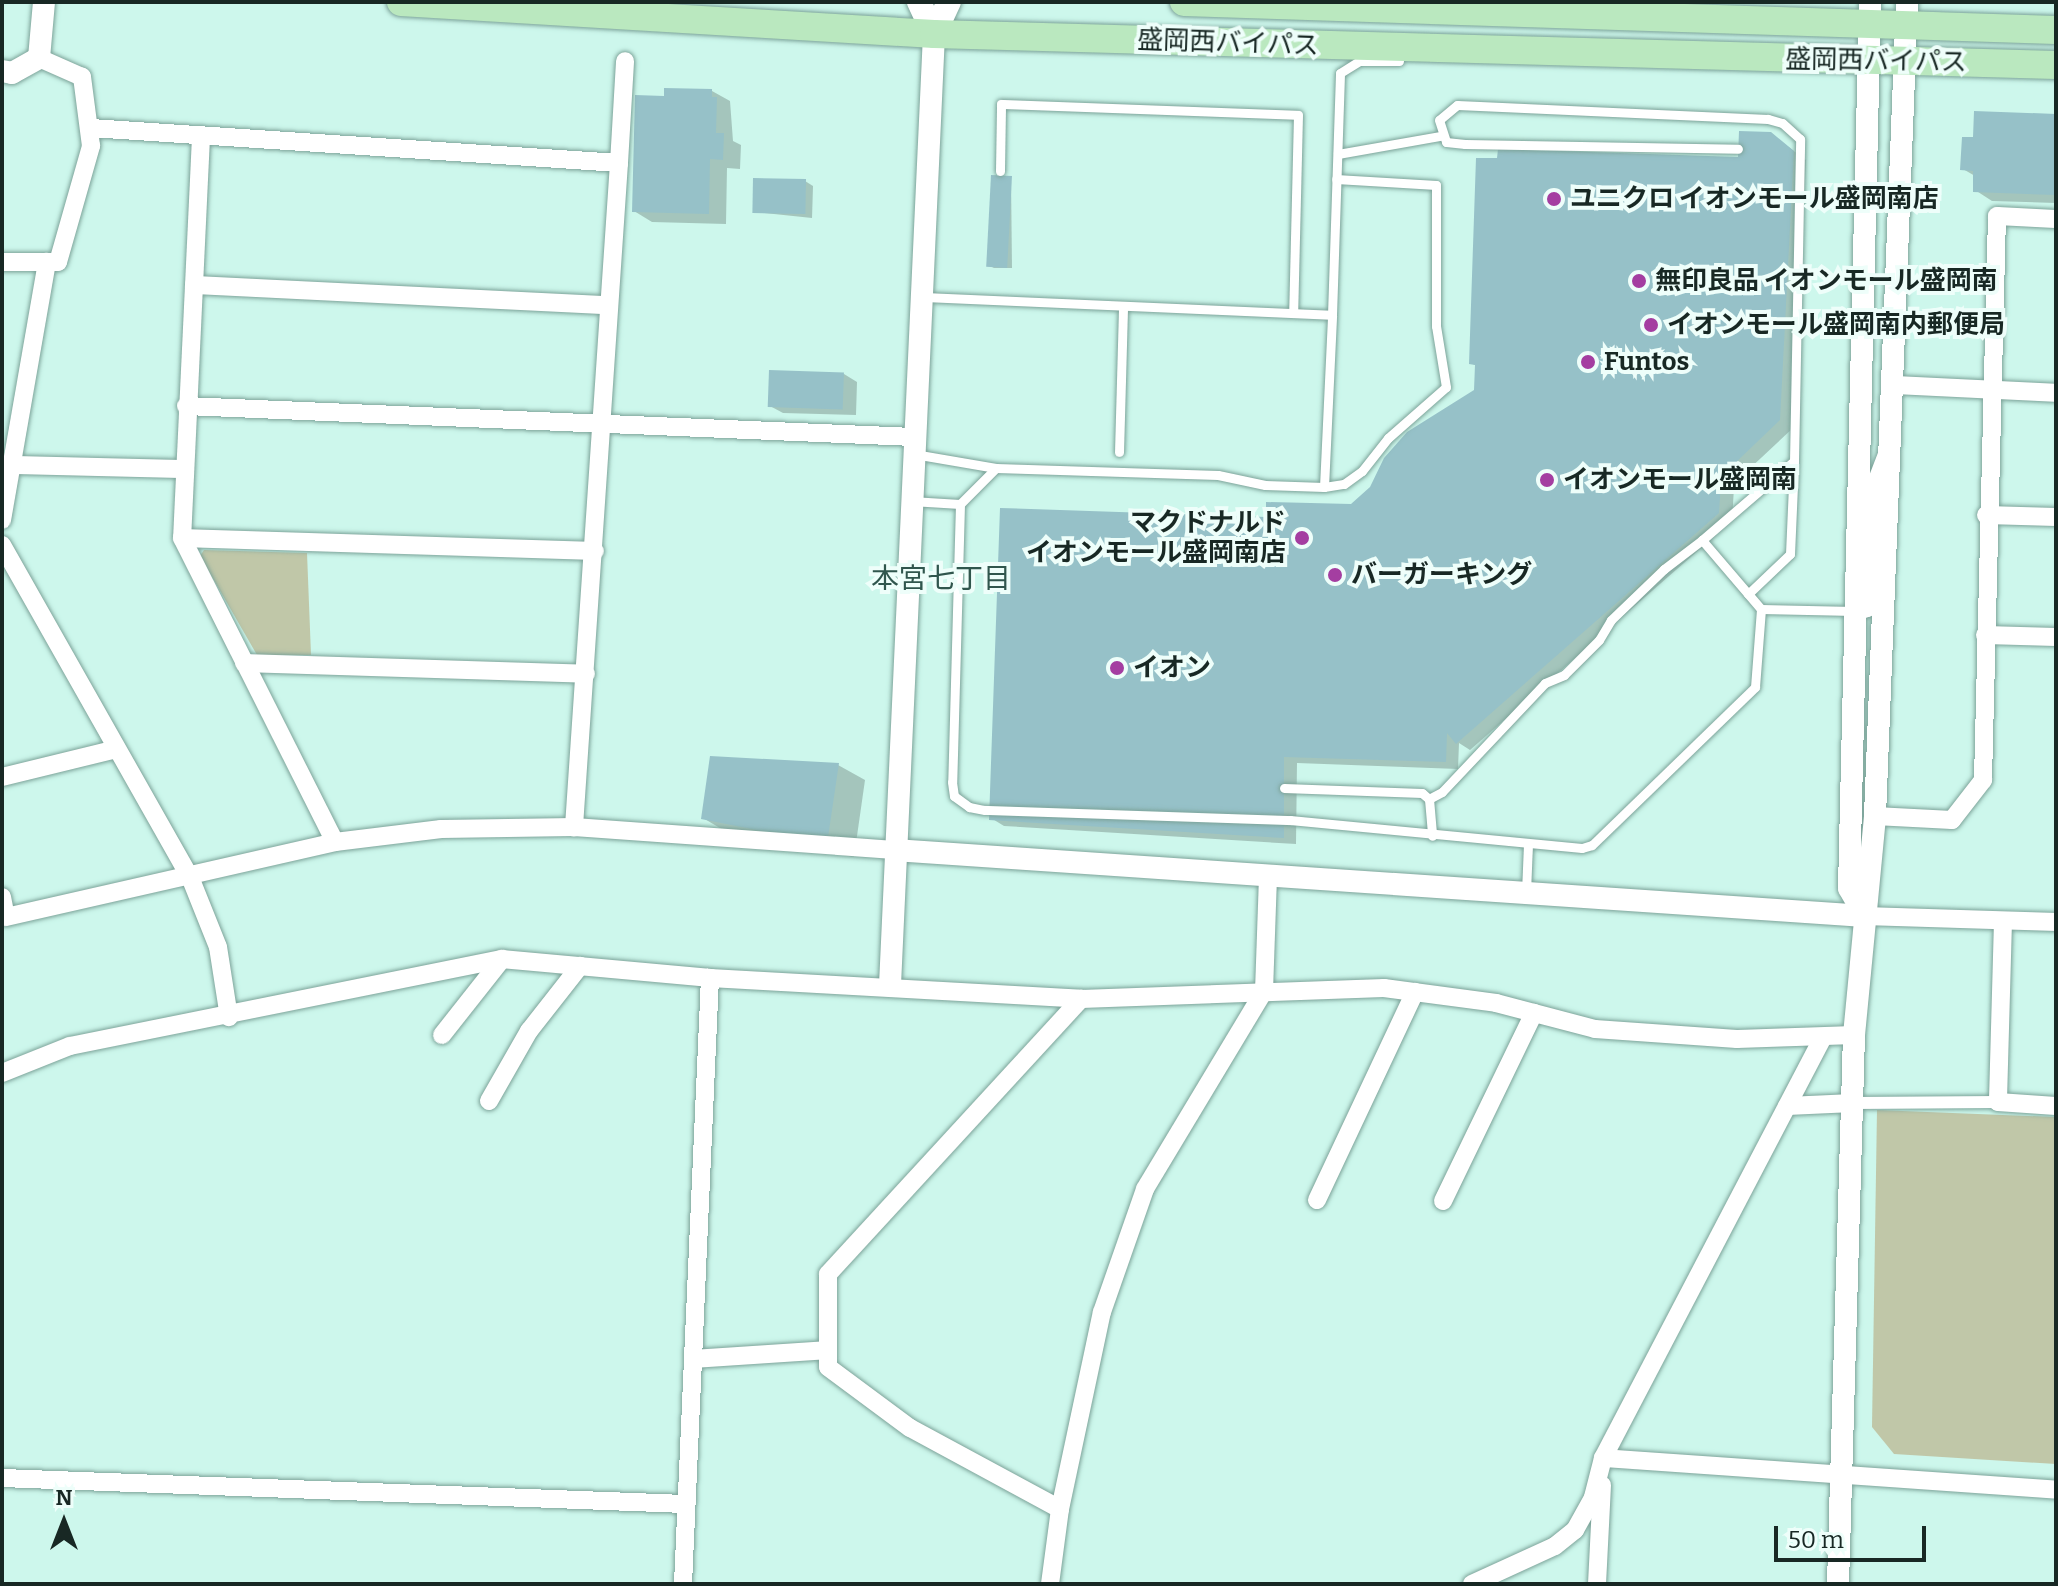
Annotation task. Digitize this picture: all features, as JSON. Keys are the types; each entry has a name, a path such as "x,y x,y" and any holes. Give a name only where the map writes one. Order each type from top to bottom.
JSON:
{"highway":[{"name":"盛岡西バイパス","path":"401,2 934,34 2056,65"},
{"name":"盛岡西バイパス","path":"1184,2 1907,15 2056,30"}],"main road":[{"path":"919,2 934,34"},
{"path":"934,34 949,2"}],"street":[{"path":"39,58 44,2"},
{"path":"1865,916 1849,888 1869,14"},
{"path":"1838,1584 1854,1035 1875,816 1907,15"},
{"path":"890,985 934,34"},
{"path":"2,71 12,73 39,58"},
{"path":"2,262 58,262 91,146 82,77 39,58"},
{"path":"574,827 595,551 625,61"},
{"path":"91,128 619,163"},
{"path":"201,137 182,469 182,538 335,842"},
{"path":"1875,816 1952,820 1983,780 1986,515 1997,216 2056,219"},
{"path":"2,520 47,262"},
{"path":"194,285 609,305"},
{"path":"1894,385 2056,393"},
{"path":"186,406 602,422 914,446"},
{"path":"1856,612 1867,608 1871,496 1891,443"},
{"path":"14,465 182,469"},
{"path":"1986,515 2056,517"},
{"path":"182,538 595,551"},
{"path":"2,545 190,877 218,947 229,1017"},
{"path":"1985,635 2056,637"},
{"path":"244,663 586,674"},
{"path":"2,777 117,749"},
{"path":"2,897 6,917 335,842 441,829 574,827 1865,916 2056,922"},
{"path":"1050,1584 1060,1509 1102,1312 1145,1189 1264,991 1268,876"},
{"path":"1998,1102 2003,921"},
{"path":"2,1073 70,1046 229,1017 298,998 502,959 710,978 890,985 1081,999 1384,988 1534,1013 1595,1029 1737,1039 1854,1035"},
{"path":"442,1035 502,959"},
{"path":"489,1101 529,1031 580,966"},
{"path":"683,1584 710,978"},
{"path":"1317,1200 1415,992"},
{"path":"1060,1509 910,1428 828,1367 828,1274 1081,999"},
{"path":"1443,1201 1534,1013"},
{"path":"1472,1584 1555,1546 1575,1530 1593,1497 1603,1458 1823,1038"},
{"path":"1787,1106 1998,1102 2056,1106"},
{"path":"694,1359 828,1350"},
{"path":"1603,1458 2056,1490"},
{"path":"1597,1584 1603,1458"},
{"path":"2,1478 686,1504"}],"lane":[{"path":"1420,61 1512,61 1527,51"},
{"path":"1324,487 1340,73 1359,61 1405,61"},
{"path":"1000,171 1001,104 1298,115 1293,313"},
{"path":"1738,149 1465,144 1446,142 1440,136 1442,113 1457,105 1768,119 1792,129 1803,149 1790,554 1748,594"},
{"path":"1338,154 1440,136"},
{"path":"914,446 996,468 1218,475 1265,485 1324,487 1344,484 1362,471 1388,438 1446,387 1436,326 1436,185 1336,179"},
{"path":"921,297 1332,315"},
{"path":"1119,452 1123,306"},
{"path":"1429,799 1442,792 1545,683 1564,675 1664,569 1794,461"},
{"path":"996,468 960,504 952,782 954,796 969,807 1290,820 1528,844 1592,845 1755,687 1761,609 1702,540"},
{"path":"911,501 960,504"},
{"path":"1761,609 1856,612"},
{"path":"1284,788 1422,793 1429,799 1432,836"},
{"path":"1526,893 1528,844"}],"green space":[{"path":"204,550 307,553 311,655 257,655 200,556"},
{"path":"1877,1110 2056,1117 2056,1464 1894,1454 1872,1427"}],"building":[{"path":"664,88 712,89 712,97 717,97 716,133 724,133 723,160 710,159 709,214 632,212 635,95 664,96"},
{"path":"1974,111 2056,114 2056,195 1973,192 1973,171 1960,170 1962,137 1973,137"},
{"name":"イオンモール盛岡南","path":"1739,131 1771,132 1794,151 1780,420 1732,466 1722,465 1719,513 1456,744 1447,733 1446,762 1284,757 1284,838 989,820 1000,508 1266,517 1266,502 1351,504 1370,487 1384,458 1407,432 1474,390 1475,365 1469,364 1476,158 1497,158 1498,149 1738,157"},
{"path":"991,175 1012,176 1007,268 986,267"},
{"path":"753,178 806,179 805,214 752,213"},
{"path":"769,370 844,373 843,410 768,407"},
{"path":"710,756 839,763 827,844 701,819"}],"place":[{"name":"ユニクロ イオンモール盛岡南店","path":"1554,199"},
{"name":"無印良品 イオンモール盛岡南","path":"1639,281"},
{"name":"イオンモール盛岡南内郵便局","path":"1651,325"},
{"name":"Funtos","path":"1588,362"},
{"name":"イオンモール盛岡南","path":"1547,480"},
{"name":"マクドナルド イオンモール盛岡南店","path":"1302,538"},
{"name":"バーガーキング","path":"1335,575"},
{"name":"イオン","path":"1117,668"}],"district":[{"name":"本宮七丁目","path":"941,579"}]}
